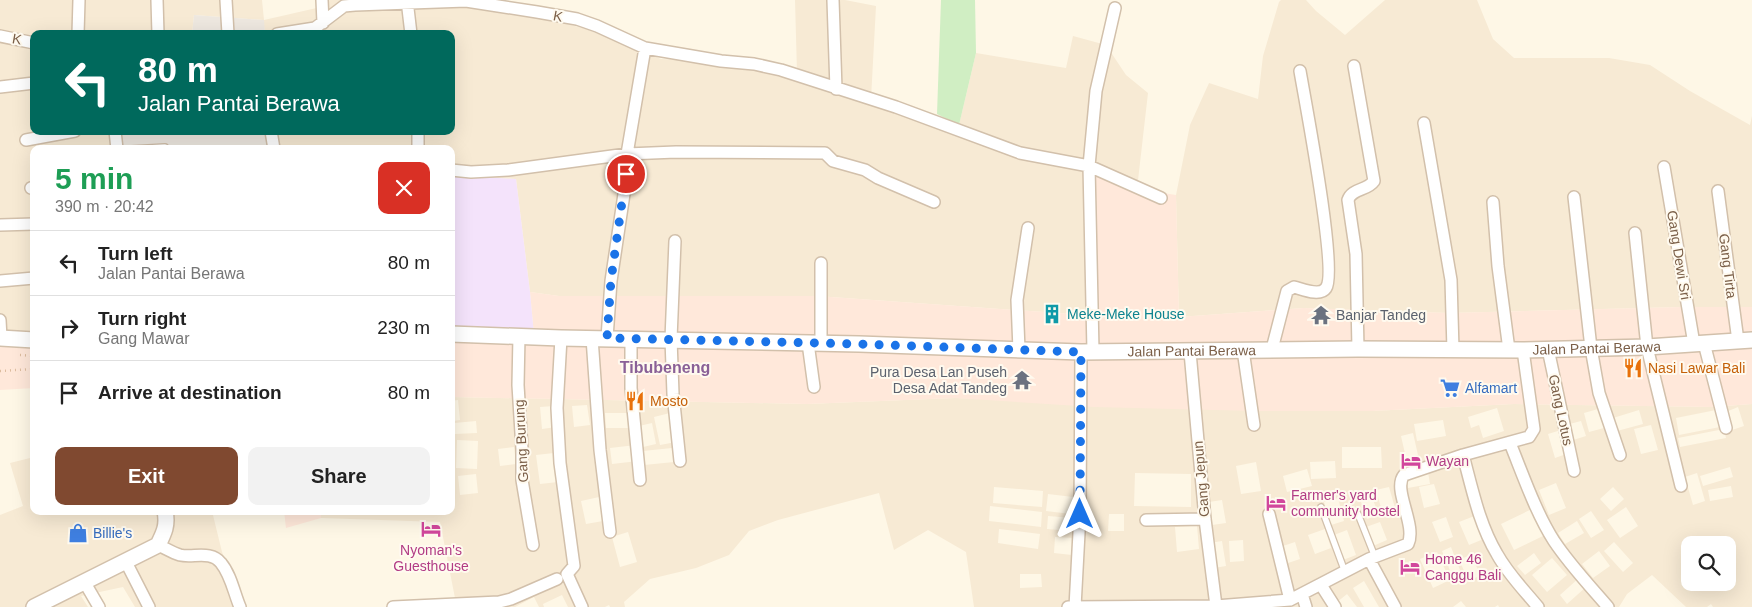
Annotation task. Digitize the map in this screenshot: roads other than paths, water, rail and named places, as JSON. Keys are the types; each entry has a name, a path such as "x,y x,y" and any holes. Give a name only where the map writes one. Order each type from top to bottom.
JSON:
{"street":[{"path":"78,30 80,0"},
{"path":"157,0 158,30"},
{"path":"226,0 228,30"},
{"path":"322,0 323,22"},
{"path":"834,0 836,89"},
{"path":"407,2 410,30"},
{"name":"K","path":"302,30 315,28 344,6 407,2 466,2 546,13 596,26 645,48 722,61 754,64 781,70 896,107 1020,153 1089,166 1161,198"},
{"path":"1075,607 1087,352 1089,166 1096,91 1115,8"},
{"name":"K","path":"0,36 30,41"},
{"path":"610,532 600,450 600,338 611,280 624,194 627,154 645,48"},
{"path":"1354,66 1374,181 1369,187 1354,192 1348,200 1356,254 1358,349"},
{"path":"1272,350 1287,291 1294,287 1321,292 1326,289 1330,271 1318,175 1300,71"},
{"path":"0,88 30,84"},
{"path":"1424,123 1451,280 1452,350"},
{"path":"26,140 53,135"},
{"path":"455,170 471,172 508,170 627,154 676,152 825,153 833,162 865,170 878,178 934,202"},
{"name":"Gang Dewi Sri","path":"1664,167 1699,344 1726,428"},
{"name":"Gang Tirta","path":"1718,191 1745,341"},
{"path":"1574,197 1591,348 1599,393 1620,455"},
{"path":"1068,607 1216,606 1290,600 1372,558 1408,544 1410,540 1400,483 1401,478 1408,473 1463,455 1529,437 1534,429 1498,266 1493,202"},
{"path":"0,225 30,224"},
{"path":"1019,350 1017,300 1028,228"},
{"path":"1635,232 1647,347 1681,486"},
{"path":"675,241 671,340 673,401 680,461"},
{"path":"814,387 821,263"},
{"path":"0,281 30,278"},
{"path":"0,320 0,338 30,340"},
{"name":"Jalan Pantai Berawa","path":"455,334 1087,352 1358,349 1516,350 1647,347 1745,341"},
{"name":"Gang Burung","path":"519,336 518,385 522,480 533,545"},
{"path":"561,338 557,408 560,463 574,566 567,574 582,607"},
{"path":"631,339 631,388 640,480"},
{"name":"Gang Lotus","path":"1548,349 1574,471"},
{"path":"1243,350 1254,424"},
{"name":"Gang Jepun","path":"1190,352 1205,519 1216,606"},
{"path":"1510,443 1531,494 1554,541 1608,607"},
{"path":"1463,455 1476,502 1496,553 1538,607"},
{"path":"1270,514 1290,600"},
{"path":"36,607 158,545 166,530 166,515"},
{"path":"1146,520 1205,519"},
{"path":"158,545 181,555 202,555 217,559 226,572 240,607"},
{"path":"1372,558 1395,607"},
{"path":"126,562 149,607"},
{"path":"393,607 505,604 557,579"},
{"path":"85,583 99,607"},
{"path":"1321,585 1335,607"},
{"path":"1302,594 1306,607"}],"lane":[{"path":"1321,507 1345,572"},
{"path":"1358,514 1372,558"}],"place":[{"name":"Meke-Meke House","path":"1052,314"},
{"name":"Banjar Tandeg","path":"1321,315"},
{"name":"Nasi Lawar Bali","path":"1633,368"},
{"name":"Pura Desa Lan Puseh Desa Adat Tandeg","path":"1022,380"},
{"name":"Alfamart","path":"1450,388"},
{"name":"Mosto","path":"635,401"},
{"name":"Wayan","path":"1411,461"},
{"name":"Farmer's yard community hostel","path":"1276,503"},
{"name":"Nyoman's Guesthouse","path":"431,529"},
{"name":"Billie's","path":"78,533"},
{"name":"Home 46 Canggu Bali","path":"1410,567"}],"district":[{"name":"Tibubeneng","path":"665,367"}]}
